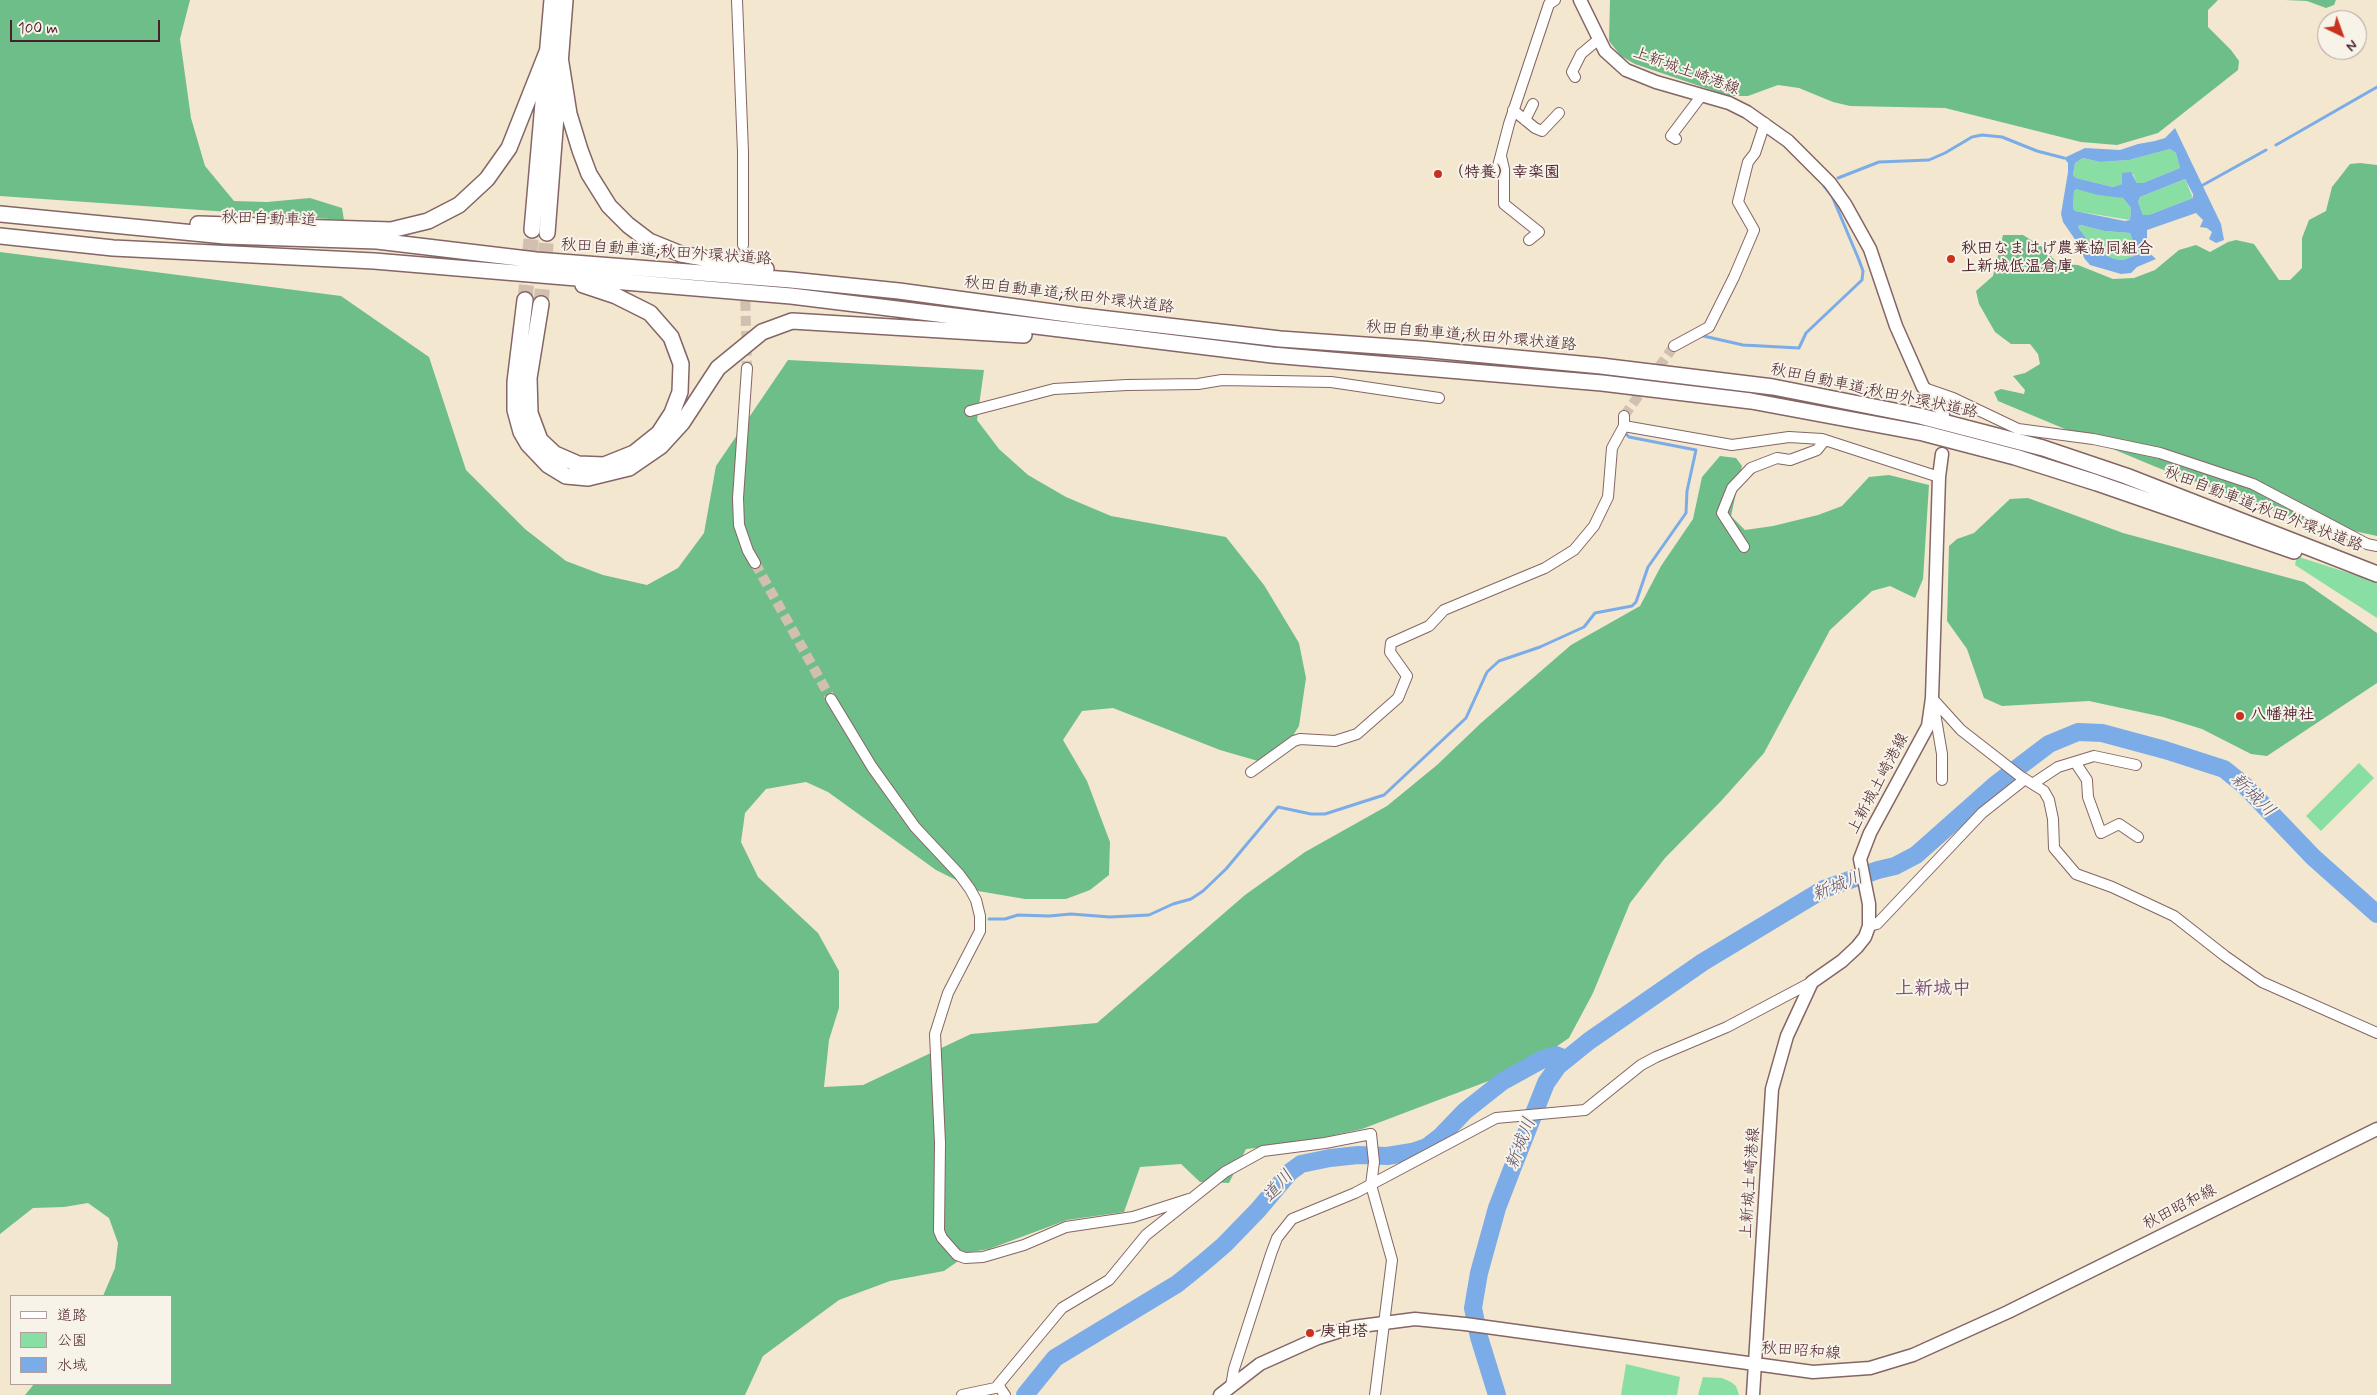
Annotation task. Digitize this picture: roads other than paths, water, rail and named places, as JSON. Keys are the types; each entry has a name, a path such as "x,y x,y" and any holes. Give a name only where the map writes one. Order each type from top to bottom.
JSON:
{"highway":[{"path":"552,0 555,52 569,114 589,174 609,206 628,225 649,241 681,254 899,291"},
{"path":"540,231 555,52 566,0"},
{"path":"27,218 363,230 391,230 428,221 459,205 487,178 509,148 555,52"},
{"name":"秋田自動車道","path":"0,214 225,236 376,241 536,268"},
{"name":"秋田自動車道","path":"0,236 113,248 536,268"},
{"name":"秋田自動車道;秋田外環状道路","path":"536,268 791,280 899,291 1082,316 1280,339 1421,349 1601,366 1773,388 1920,416 2043,448 2126,476 2377,575"},
{"name":"秋田自動車道;秋田外環状道路","path":"536,268 558,277 791,296 1272,355 1621,385 1751,400 1904,430 2024,460 2333,564 2377,575"},
{"path":"541,304 529,378 530,414 540,440 555,454 578,464 604,465 634,453 659,433 672,413 680,392 681,364 671,337 650,313 616,296 558,277"},
{"path":"526,300 515,391 515,410 521,432 528,444 548,465 566,476 588,478 629,468 662,446 682,423 718,368 762,332 792,321 1176,344"}],"main road":[{"name":"上新城土崎港線","path":"1580,0 1605,51 1626,70 1656,82 1729,103 1765,123 1813,164 1845,204 1870,249 1896,326 1923,387 1940,406 1943,415"},
{"name":"上新城土崎港線","path":"1753,1395 1772,1089 1787,1036 1812,982 1858,947 1869,926 1869,904 1860,859 1870,832 1928,726 1932,698 1932,639 1939,477 1942,454"},
{"name":"秋田昭和線","path":"1220,1395 1260,1364 1318,1338 1353,1327 1415,1319 1465,1324 1512,1332 1813,1372 1851,1371 1870,1368 1913,1355 2008,1312 2377,1129"}],"street":[{"path":"737,0 743,152 743,245"},
{"path":"1497,170 1513,110 1549,4 1555,0"},
{"path":"1575,77 1572,72 1581,54 1599,39"},
{"path":"1676,139 1671,136 1702,95"},
{"path":"1524,120 1533,104"},
{"path":"1513,110 1535,128 1542,131 1559,113"},
{"path":"1674,346 1709,327 1734,277 1754,230 1738,202 1748,162 1755,153 1765,123"},
{"path":"1500,156 1504,169 1504,204 1539,232 1529,240"},
{"path":"747,368 738,498 739,526 748,551 756,563"},
{"path":"970,411 1054,389 1198,384 1222,380 1331,382 1438,398"},
{"path":"1923,387 1953,398 2018,429 2093,439 2160,453 2244,481 2367,544 2377,546"},
{"path":"1251,772 1294,741 1335,741 1357,734 1398,698 1407,676 1390,652 1391,643 1429,626 1444,610 1545,568 1574,550 1594,526 1608,497 1612,448 1624,421 1732,445 1789,436 1825,440 1939,477"},
{"path":"1744,547 1722,512 1732,488 1751,468 1777,458 1790,460 1817,450 1825,440"},
{"path":"1932,698 1961,730 2003,763 2044,791 2049,800 2053,819 2054,848 2076,874 2112,887 2174,916 2224,956 2262,982 2377,1033"},
{"path":"1932,698 1942,754 1942,780"},
{"path":"831,699 872,767 898,805 970,889 976,900 980,916 980,930 948,993 935,1034 940,1143 940,1231 942,1238 958,1255 965,1258 983,1257 1024,1245 1066,1227 1133,1217 1189,1199"},
{"path":"1869,926 1877,924 1982,813 2026,779 2094,756 2136,764"},
{"path":"2075,762 2087,780 2088,797 2101,832 2119,824 2138,837"},
{"path":"1231,1386 1234,1369 1271,1254 1286,1225 1300,1215 1371,1185 1496,1118 1585,1110 1648,1061 1727,1027 1812,982"},
{"path":"962,1395 1002,1391 998,1385 1062,1308 1109,1280 1146,1235 1225,1172 1263,1151 1371,1134 1374,1162 1371,1185 1392,1260 1375,1395"}],"water":[{"path":"2175,128 2221,224 2224,240 2216,243 2209,239 2212,232 2207,228 2200,227 2203,220 2196,213 2147,230 2147,251 2156,259 2137,267 2131,273 2121,274 2090,265 2063,222 2061,214 2068,172 2068,163 2064,158 2085,148 2120,150 2165,138","holes":["2170,149 2176,153 2180,168 2143,183 2137,183 2131,172 2122,173 2122,184 2113,187 2076,178 2073,175 2075,163 2083,158 2100,162 2129,160","2185,179 2193,194 2193,198 2149,215 2143,215 2138,202 2140,197","2076,189 2098,195 2123,198 2131,208 2130,220 2125,221 2075,211 2073,209 2074,191","2078,226 2130,233 2135,247 2134,256 2123,260 2097,252"]}],"waterway":[{"path":"2276,145 2377,87"},
{"path":"1838,178 1879,162 1929,160 1972,137 1982,135 2002,137 2037,151 2064,158"},
{"path":"2203,185 2266,150"},
{"path":"1699,335 1743,345 1799,348 1806,333 1862,280 1863,271 1859,260 1832,196 1824,186"},
{"path":"989,919 1005,919 1018,915 1049,916 1071,914 1110,917 1149,915 1173,904 1191,899 1203,891 1226,869 1278,807 1311,814 1325,814 1384,795 1466,718 1487,672 1499,661 1540,647 1584,627 1595,613 1632,606 1636,602 1648,567 1686,513 1687,491 1696,450 1629,437 1625,433"},
{"name":"新城川","path":"1497,1395 1479,1337 1473,1308 1479,1273 1497,1208 1546,1083 1558,1066 1589,1041 1703,962 1824,889 1895,866 1916,855 1995,785 2049,744 2078,732 2102,733 2165,750 2224,769 2245,786 2313,857 2377,914"},
{"name":"道川","path":"1025,1395 1055,1358 1177,1284 1203,1263 1224,1245 1258,1210 1290,1172 1301,1164 1358,1155 1387,1156 1412,1152 1427,1147 1440,1137 1465,1111 1503,1081 1543,1059 1556,1055 1566,1059"}],"tunnel":[{"path":"525,300 532,230"},
{"path":"541,304 547,233"},
{"path":"743,245 744,269"},
{"path":"745,286 747,368"},
{"path":"1624,416 1674,346"},
{"path":"755,563 831,699"}],"place":[{"name":"（特養）幸楽園","path":"1438,174"},
{"name":"秋田なまはげ農業協同組合 上新城低温倉庫","path":"1951,259"},
{"name":"八幡神社","path":"2240,716"},
{"name":"庚申塔","path":"1310,1333"}],"district":[{"name":"上新城中","path":"1933,990"}]}
